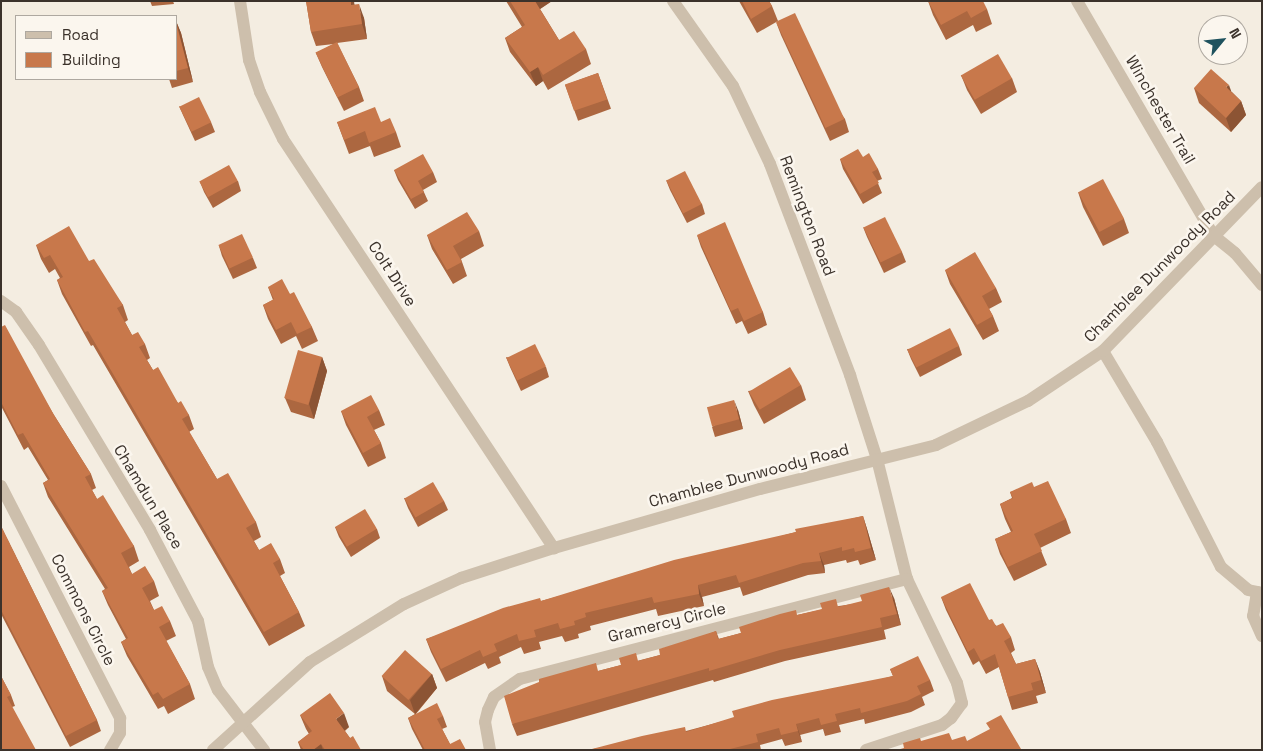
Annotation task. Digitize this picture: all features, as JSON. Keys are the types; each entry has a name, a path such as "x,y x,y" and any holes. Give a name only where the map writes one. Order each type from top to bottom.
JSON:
{"street":[{"name":"Colt Drive","path":"240,1 249,60 260,92 284,139 554,548"},
{"name":"Remington Road","path":"673,1 733,86 770,164 850,375 877,459"},
{"name":"Winchester Trail","path":"1077,1 1214,236"},
{"name":"Chamblee Dunwoody Road","path":"213,750 241,722 310,662 404,604 462,578 554,548 877,459 936,445 979,427 1028,401 1103,351 1262,187"},
{"path":"1214,236 1235,253 1262,285"},
{"name":"Chamdun Place","path":"1,301 16,312 39,345 176,576 198,621 208,667 218,690 264,750"},
{"path":"1103,351 1157,442 1221,567 1248,590 1259,592 1253,616 1262,636"},
{"path":"866,750 928,732 963,711 957,683 907,579 877,459"},
{"name":"Commons Circle","path":"1,486 120,718 120,733 110,750"},
{"name":"Gramercy Circle","path":"490,750 482,708 502,690 542,671 907,579"}],"building":[{"path":"306,1 351,1 351,5 359,4 362,24 311,32"},
{"path":"510,1 535,1 559,40 574,31 586,49 543,75 538,67 530,72 505,38 525,25"},
{"path":"742,1 769,1 772,6 751,19"},
{"path":"928,1 983,1 987,9 971,18 967,11 941,25"},
{"path":"795,13 844,119 825,128 776,22"},
{"path":"178,30 188,68 178,70"},
{"path":"337,42 359,87 337,97 315,53"},
{"path":"998,54 1012,78 975,100 961,76"},
{"path":"1211,69 1229,85 1226,87 1241,101 1226,118 1194,88"},
{"path":"598,73 607,99 574,111 565,84"},
{"path":"199,97 211,122 192,132 179,107"},
{"path":"375,107 381,122 390,118 396,132 369,143 365,131 344,140 337,122"},
{"path":"858,149 863,157 869,153 878,169 872,172 879,183 860,194 840,159"},
{"path":"423,154 433,172 418,181 424,192 411,199 394,170"},
{"path":"229,165 238,181 208,197 199,181"},
{"path":"685,171 702,204 683,214 666,181"},
{"path":"1103,179 1124,219 1099,232 1078,192"},
{"path":"467,212 479,231 453,246 462,262 447,270 427,235"},
{"path":"885,217 902,252 881,263 863,228"},
{"path":"725,222 763,312 744,321 738,308 731,311 697,235"},
{"path":"69,226 89,261 94,259 123,305 117,308 132,335 138,332 145,344 139,347 153,370 158,367 178,403 181,401 189,415 182,419 217,479 228,473 256,522 246,528 259,550 271,543 280,559 273,563 299,612 264,632 88,331 85,332 57,280 63,277 50,255 44,258 36,245"},
{"path":"242,234 253,258 229,269 218,245"},
{"path":"975,252 996,288 982,296 993,316 977,325 945,270"},
{"path":"282,279 290,294 294,292 312,327 297,334 291,322 276,330 263,305 274,299 268,287"},
{"path":"5,325 54,415 91,474 85,477 97,499 103,495 134,546 121,553 132,574 145,566 154,581 142,588 154,610 162,606 170,621 159,627 190,684 163,699 158,692 153,695 121,642 128,638 102,591 108,588 43,483 50,479 23,433 18,435 1,402 1,327"},
{"path":"950,328 959,346 916,368 907,350"},
{"path":"535,344 546,366 517,380 506,358"},
{"path":"298,350 322,357 308,405 284,398"},
{"path":"790,367 801,385 760,410 749,392"},
{"path":"371,395 379,410 367,417 381,443 363,453 341,411"},
{"path":"734,400 739,419 712,427 707,407"},
{"path":"1048,481 1066,519 1034,534 1042,551 1008,567 995,539 1013,531 1000,504 1013,498 1010,492 1032,482 1034,487"},
{"path":"433,482 444,501 415,518 404,499"},
{"path":"365,509 377,529 347,547 335,527"},
{"path":"863,516 871,548 855,552 854,548 842,551 842,547 819,553 821,561 803,563 739,583 736,575 698,585 699,594 654,603 652,597 585,613 586,617 574,621 575,625 560,629 558,623 534,630 536,637 519,641 517,634 494,644 497,651 483,657 480,650 441,669 426,639 503,608 540,598 541,601 674,560 796,532 795,529"},
{"path":"1,526 97,720 66,736 1,610"},
{"path":"970,583 989,620 992,619 996,626 1003,623 1011,637 1004,641 1016,664 1035,659 1041,680 1031,683 1033,690 1008,697 995,654 981,661 974,648 968,652 941,597"},
{"path":"889,587 897,614 880,618 882,627 780,650 709,671 709,668 512,724 504,696 539,682 539,679 596,663 598,671 621,665 619,658 636,653 638,661 660,655 659,649 716,631 718,639 741,633 739,627 780,614 796,610 797,615 822,609 820,603 836,599 838,607 862,601 860,595"},
{"path":"405,650 432,674 408,700 382,676"},
{"path":"918,656 930,680 917,686 921,694 907,701 861,713 860,708 835,714 837,721 821,725 819,718 796,724 798,731 781,735 779,728 756,734 758,742 726,750 588,750 685,727 686,732 734,717 732,711 772,700 893,676 890,669"},
{"path":"1,676 11,695 7,697 36,750 1,750"},
{"path":"330,693 344,713 336,719 350,738 353,736 361,750 325,750 321,744 313,750 304,750 298,742 312,731 300,715"},
{"path":"437,703 443,716 437,719 450,744 460,739 466,750 425,750 408,718"},
{"path":"1001,715 1021,749 897,750 904,748 903,743 920,738 921,741 949,733 952,740 965,736 967,741 990,729 986,723"}]}
